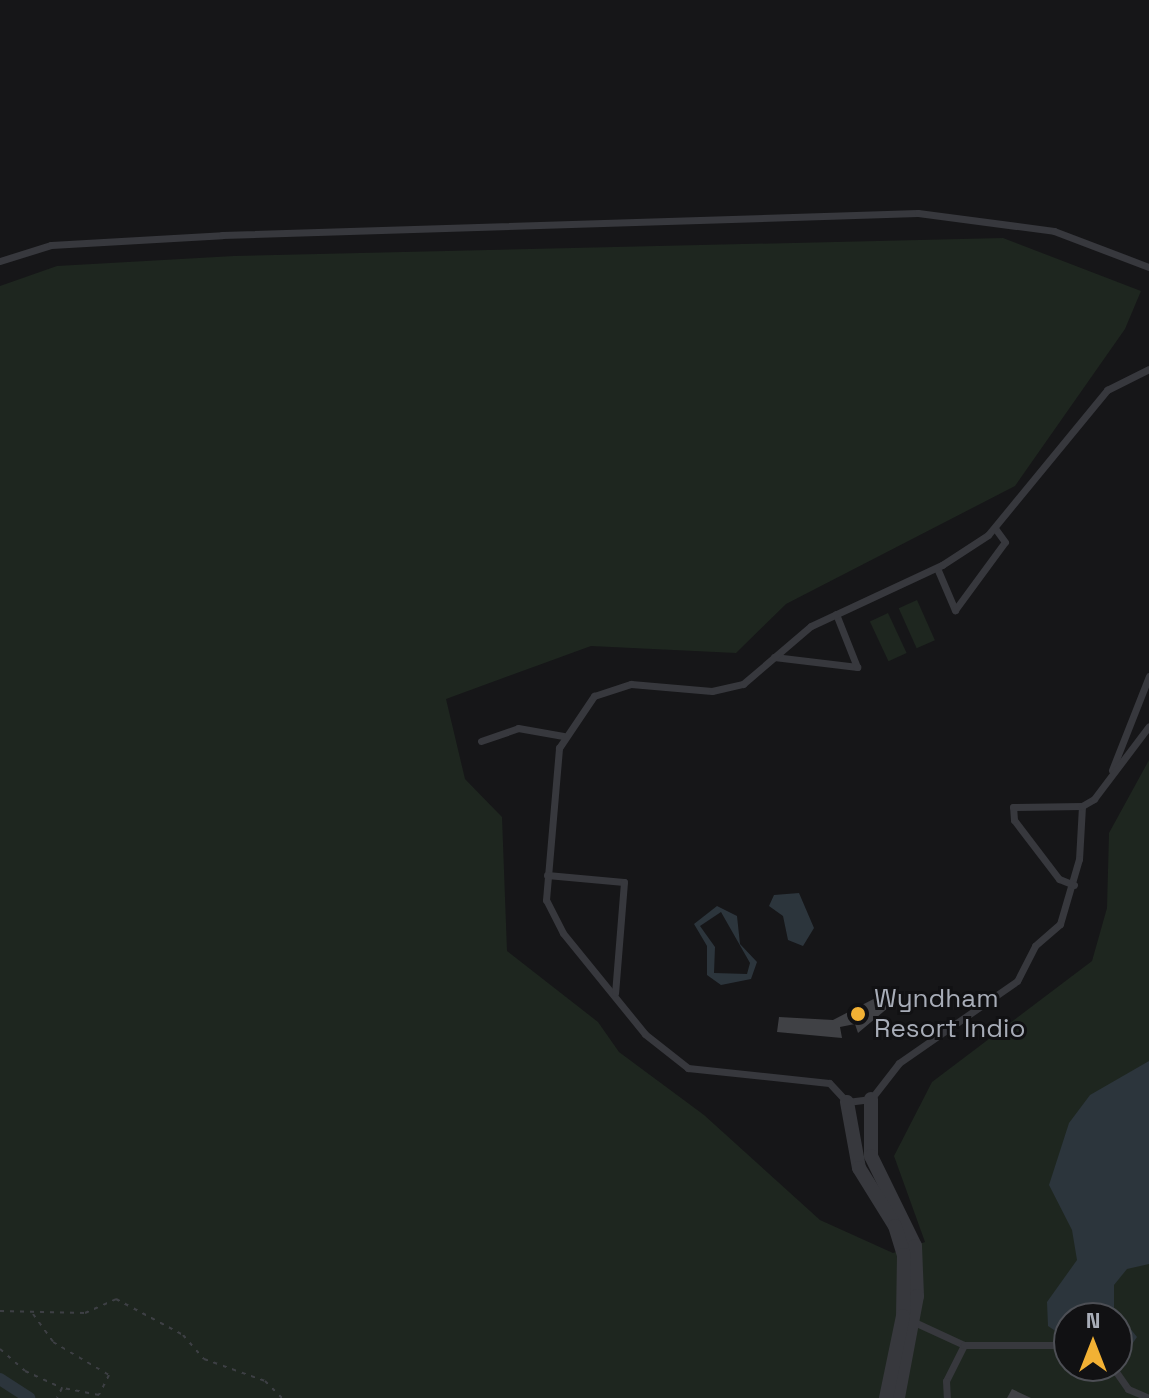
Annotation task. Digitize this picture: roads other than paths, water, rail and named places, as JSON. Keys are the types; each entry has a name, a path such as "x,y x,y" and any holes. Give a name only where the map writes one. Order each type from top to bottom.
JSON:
{"street":[{"path":"871,1099 871,1156 915,1246 898,1398"},
{"path":"847,1102 859,1168 895,1226 904,1255 908,1319 886,1398"}],"lane":[{"path":"0,261 51,245 206,236 918,213 1054,231 1149,267"},
{"path":"1149,369 1132,371 1107,390 995,528 937,568 836,614 727,690 615,687 579,711 563,736 547,875 554,919 657,1047 688,1068 829,1083 847,1102 871,1099 899,1063 1017,981 1035,946 1067,913 1074,885 1082,806 1107,782 1149,726"},
{"path":"937,568 955,610 1005,542 995,528"},
{"path":"774,657 857,667 836,614"},
{"path":"1107,782 1149,676"},
{"path":"481,741 518,728 563,736"},
{"path":"1074,885 1059,879 1014,820 1013,807 1082,806"},
{"path":"547,875 624,882 615,993"},
{"path":"908,1319 964,1345 1053,1345"},
{"path":"947,1398 946,1381 964,1345"},
{"path":"1123,1382 1128,1389 1149,1398"}],"waterway":[{"path":"0,1379 29,1398"}],"place":[{"name":"Wyndham Resort Indio","path":"858,1014"}]}
